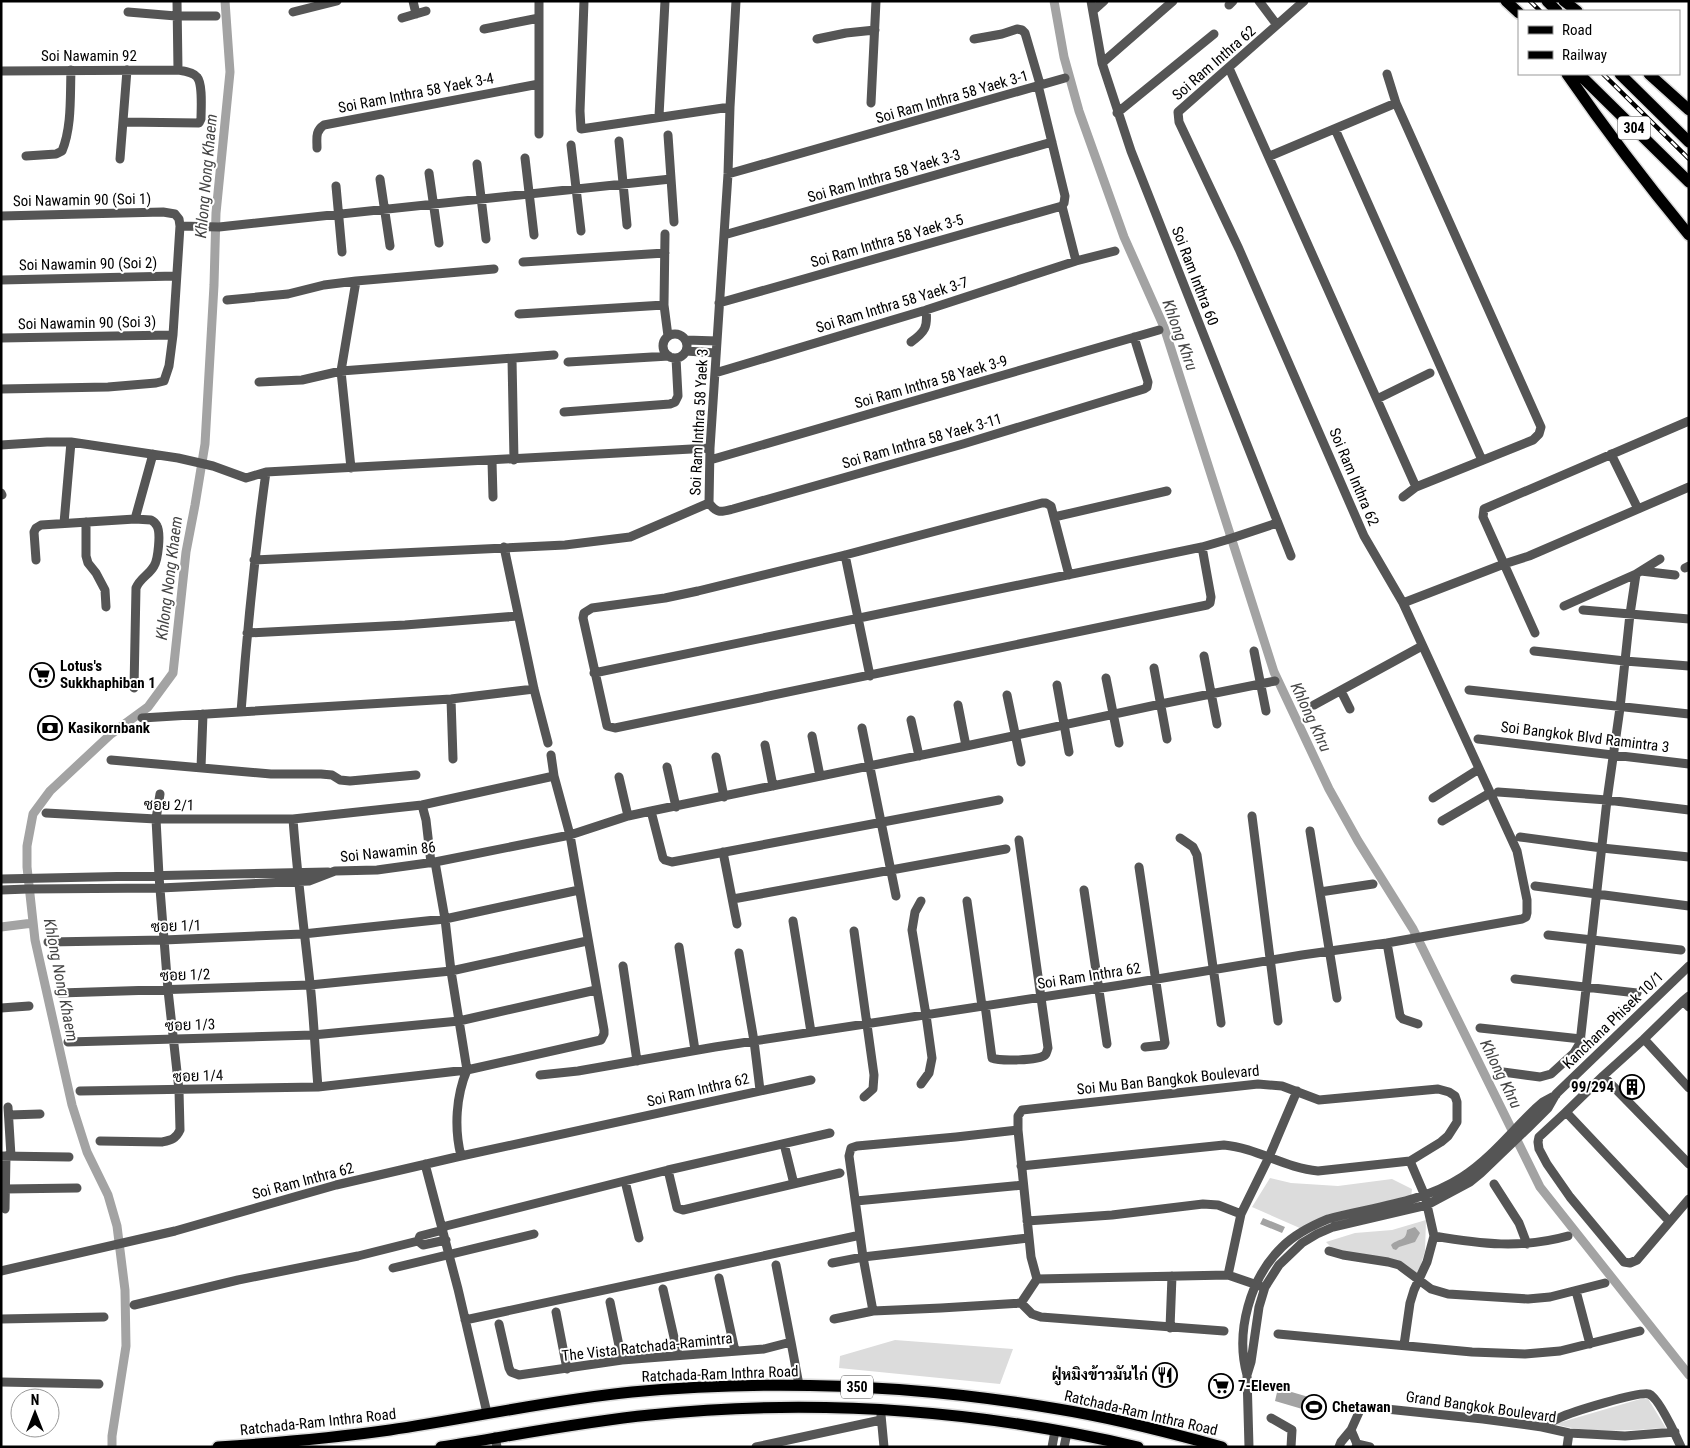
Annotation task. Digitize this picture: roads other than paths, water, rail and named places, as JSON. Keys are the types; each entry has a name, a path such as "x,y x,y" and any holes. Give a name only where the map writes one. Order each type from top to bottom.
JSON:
{"main road":[{"path":"1506,1 1518,12"},
{"path":"1547,1 1556,10"},
{"path":"1564,1 1576,10"},
{"path":"1568,75 1689,235"},
{"name":"304","path":"1580,75 1689,182"},
{"name":"304","path":"1621,75 1689,142"},
{"path":"1650,75 1689,110"},
{"name":"Ratchada-Ram Inthra Road","path":"218,1447 359,1434 630,1392 688,1387 799,1385 912,1390 1008,1401 1109,1419 1222,1447"},
{"name":"350","path":"441,1447 496,1442 605,1420 695,1411 793,1408 881,1415 973,1419 1055,1430 1138,1447"}],"street":[{"path":"177,1 178,70"},
{"path":"293,12 337,1"},
{"path":"413,1 416,14"},
{"path":"539,1 539,134"},
{"path":"584,1 580,129 730,107"},
{"path":"659,116 665,1"},
{"name":"Soi Ram Inthra 58 Yaek 3","path":"254,560 565,545 630,537 709,503 710,448 728,174 736,1"},
{"path":"871,103 876,1"},
{"path":"1092,6 1104,1"},
{"path":"1102,63 1172,1"},
{"path":"1259,1 1277,25"},
{"name":"Soi Ram Inthra 62","path":"1,1270 175,1231 336,1185 760,1090 754,1041 1409,940 1526,918 1527,900 1520,859 1494,792 1479,770 1403,603 1364,536 1239,249 1178,122 1178,112 1304,1"},
{"name":"Soi Ram Inthra 60","path":"1092,6 1102,63 1117,113 1291,556"},
{"path":"128,12 176,16 216,16"},
{"path":"402,18 426,12"},
{"path":"484,29 539,18"},
{"path":"974,39 1017,29 1022,30 1025,33 1039,85 1065,78"},
{"path":"817,39 875,30"},
{"path":"1117,113 1214,34"},
{"path":"1229,68 1270,156 1416,487"},
{"path":"26,156 56,154 62,151 66,143 71,70"},
{"path":"120,159 127,70"},
{"name":"Soi Nawamin 92","path":"1,71 178,70 189,72 197,77 200,83 201,119 199,122 123,122"},
{"path":"1387,74 1396,103 1541,427 1539,434 1533,440 1416,487 1403,497"},
{"name":"Soi Ram Inthra 58 Yaek 3-4","path":"317,148 318,128 324,125 539,84"},
{"name":"Soi Ram Inthra 58 Yaek 3-1","path":"728,174 1039,85 1064,196 1062,206 1076,261"},
{"path":"1270,156 1396,103"},
{"path":"1335,129 1482,460"},
{"path":"668,135 674,222"},
{"path":"619,141 627,225"},
{"name":"Soi Ram Inthra 58 Yaek 3-3","path":"724,235 1052,142"},
{"path":"571,146 580,231"},
{"path":"525,158 534,235"},
{"path":"477,164 486,239"},
{"path":"429,173 439,243"},
{"path":"380,179 390,246"},
{"path":"1,389 108,387 164,381 169,366 173,335 180,226 214,228 671,179"},
{"path":"336,186 342,252"},
{"name":"Soi Ram Inthra 58 Yaek 3-5","path":"719,303 1062,206"},
{"name":"Soi Nawamin 90 (Soi 1)","path":"1,216 163,212 175,214 179,219 180,226"},
{"path":"665,234 664,305 668,336"},
{"name":"Soi Ram Inthra 58 Yaek 3-7","path":"715,373 926,310 1076,261 1115,251"},
{"path":"523,262 665,253"},
{"path":"227,300 288,294 324,285 356,281 494,269"},
{"name":"Soi Nawamin 90 (Soi 2)","path":"1,280 176,276"},
{"path":"351,468 342,371 356,281"},
{"path":"519,314 664,305"},
{"path":"911,342 921,335 925,329 927,320 926,310"},
{"name":"Soi Ram Inthra 58 Yaek 3-9","path":"710,460 1159,330"},
{"path":"564,412 670,404 675,402 678,396 673,357 664,350 663,346 668,336 676,334 680,334 688,345 684,354 673,357 568,362"},
{"name":"Soi Nawamin 90 (Soi 3)","path":"1,338 173,335"},
{"name":"Soi Ram Inthra 58 Yaek 3-11","path":"709,503 714,510 726,511 963,444 1144,389 1148,382 1134,337"},
{"path":"686,340 716,342"},
{"path":"686,351 716,354"},
{"path":"260,382 302,380 342,371 554,355"},
{"path":"512,358 514,460"},
{"path":"1377,399 1430,374"},
{"path":"1535,633 1483,517 1484,509 1689,421"},
{"path":"1,445 71,442 178,458 213,466 246,478 266,472 710,448"},
{"path":"64,523 71,442"},
{"path":"135,519 153,454"},
{"path":"1611,454 1638,509"},
{"path":"492,461 493,497"},
{"path":"241,712 254,560 266,472"},
{"path":"1403,603 1529,556 1689,488"},
{"path":"1054,517 1167,491"},
{"path":"1069,575 1051,506 1042,503 845,555 698,591 665,598 592,608 587,610 583,618 607,726 615,728 1207,605 1210,603 1211,597 1202,547"},
{"path":"36,560 34,532 41,525 135,519 152,520 157,525 159,532 156,565 139,581 136,588 134,688"},
{"path":"86,522 86,556 88,563 105,590 106,607"},
{"path":"594,673 1202,547 1277,523"},
{"path":"504,547 534,689 548,744"},
{"path":"845,555 870,676"},
{"path":"1564,606 1638,573 1660,559"},
{"path":"1638,573 1675,575"},
{"path":"1503,1072 1540,1077 1551,1074 1574,1053 1580,1040 1630,614 1638,573"},
{"path":"1583,610 1689,619"},
{"path":"247,633 405,625 518,616"},
{"path":"1314,705 1422,646"},
{"path":"1254,651 1266,711"},
{"path":"1534,651 1689,666"},
{"path":"1204,656 1217,724"},
{"path":"1154,668 1167,739"},
{"path":"1106,678 1119,744"},
{"name":"Soi Nawamin 86","path":"1,879 159,876 297,878 309,881 335,872 377,870 433,863 570,835 628,816 651,811 1275,681"},
{"path":"1057,685 1069,752"},
{"path":"142,718 451,699 534,689"},
{"path":"1469,690 1620,708 1689,714"},
{"path":"1341,691 1350,709"},
{"path":"1007,696 1021,762"},
{"path":"451,699 453,759"},
{"path":"958,705 966,746"},
{"path":"201,768 203,714"},
{"path":"911,720 919,756"},
{"path":"862,728 896,896"},
{"path":"812,736 820,776"},
{"name":"Soi Bangkok Blvd Ramintra 3","path":"1478,739 1689,764"},
{"path":"765,745 773,786"},
{"path":"551,754 554,776 570,835 596,990"},
{"path":"716,757 724,797"},
{"path":"111,760 271,774 321,774 332,775 340,780 350,781 416,775"},
{"path":"667,767 676,807"},
{"path":"1432,798 1479,770"},
{"name":"ซอย 2/1","path":"46,813 156,819 293,819 422,805 554,776"},
{"path":"619,777 628,816"},
{"path":"1442,821 1494,792 1607,800 1689,810"},
{"path":"100,1141 162,1142 177,1136 180,1130 179,1090 168,990 159,876 156,819 160,794"},
{"path":"651,811 663,858 668,862 999,800"},
{"path":"422,805 445,919 451,971 467,1070 463,1079 457,1108 457,1129 461,1156"},
{"path":"1252,816 1278,1021"},
{"path":"293,819 297,878 301,895 310,985 318,1087"},
{"path":"1310,831 1336,998"},
{"path":"1520,837 1602,848 1689,856"},
{"path":"1180,838 1193,847 1197,855 1221,1023"},
{"path":"967,901 992,1058 997,1060 1043,1057 1048,1048 1020,840"},
{"path":"732,899 1006,849"},
{"path":"723,852 736,924"},
{"path":"1139,867 1165,1043 1164,1045 1146,1047"},
{"path":"27,878 28,889"},
{"name":"Soi Nawamin 86","path":"1,890 160,888 297,878"},
{"path":"1320,892 1373,884"},
{"path":"1535,886 1689,906"},
{"name":"ซอย 1/1","path":"48,942 164,940 304,934 445,919 579,890"},
{"path":"1084,890 1107,1044"},
{"path":"921,901 915,912 912,930 932,1058 929,1073 921,1084"},
{"path":"793,921 811,1032"},
{"path":"854,931 874,1074 873,1089 864,1097"},
{"path":"1548,935 1681,950"},
{"name":"ซอย 1/2","path":"60,993 310,985 451,971 587,941"},
{"path":"1387,943 1400,1016 1403,1019 1418,1024"},
{"path":"679,947 695,1050"},
{"path":"540,1075 578,1071 754,1041 739,953"},
{"path":"623,966 637,1061"},
{"name":"Kanchana Phisek 10/1","path":"1426,1200 1464,1176 1508,1142 1526,1124 1543,1102 1556,1094 1689,966"},
{"path":"1515,980 1637,993"},
{"name":"ซอย 1/3","path":"68,1042 313,1035 459,1021 596,990"},
{"name":"ซอย 1/4","path":"80,1092 318,1087 467,1070 601,1040 604,1034 596,990"},
{"path":"1687,1001 1603,1076 1539,1137 1538,1142 1546,1164 1618,1257 1624,1262 1630,1263 1637,1260 1689,1199"},
{"path":"1,1008 29,1006"},
{"path":"1480,1028 1580,1040"},
{"path":"1644,1039 1689,1088"},
{"path":"1603,1076 1689,1164"},
{"path":"760,1090 811,1080"},
{"name":"Soi Mu Ban Bangkok Boulevard","path":"1021,1166 1224,1145 1242,1148 1296,1168 1318,1171 1393,1164 1410,1161 1448,1136 1457,1122 1457,1102 1455,1096 1438,1089 1319,1100 1282,1086 1258,1084 1022,1110 1018,1130 1021,1166 1030,1257 1037,1279"},
{"path":"1228,1275 1241,1214 1269,1157 1297,1091"},
{"path":"5,1209 9,1111 40,1114"},
{"path":"1566,1112 1669,1221"},
{"path":"873,1311 863,1257 849,1156 851,1148 1018,1130"},
{"path":"134,1306 238,1280 358,1256 418,1241 420,1236 442,1226 668,1170 830,1133"},
{"path":"784,1144 794,1184"},
{"path":"6,1156 69,1157"},
{"path":"1404,1344 1410,1303 1427,1262 1434,1236 1426,1200 1410,1161"},
{"path":"425,1164 450,1254 488,1413"},
{"path":"668,1170 678,1208 683,1210 840,1174"},
{"path":"625,1181 639,1238"},
{"path":"1494,1184 1519,1222 1527,1244"},
{"path":"856,1201 1023,1186"},
{"path":"5,1189 77,1188"},
{"path":"1249,1447 1247,1375 1243,1350 1244,1328 1247,1309 1260,1286 1271,1259 1297,1235 1314,1225 1343,1215 1426,1200"},
{"path":"1027,1221 1112,1215 1203,1204 1218,1204 1241,1214"},
{"path":"393,1268 534,1234"},
{"path":"465,1320 856,1236"},
{"path":"1434,1236 1499,1244 1542,1243 1568,1236"},
{"path":"832,1263 863,1257 1028,1238"},
{"path":"418,1241 423,1245 446,1240"},
{"path":"1329,1251 1399,1265 1439,1293 1528,1300 1550,1297 1605,1283"},
{"path":"776,1265 799,1385"},
{"path":"1022,1302 1037,1279 1228,1275 1260,1286"},
{"path":"1170,1328 1172,1276"},
{"path":"719,1278 735,1350"},
{"path":"663,1289 678,1355"},
{"path":"1576,1291 1590,1344"},
{"path":"610,1302 622,1360"},
{"path":"834,1319 873,1311 950,1308 1022,1302"},
{"path":"1022,1302 1032,1314 1041,1317 1224,1331"},
{"path":"556,1312 567,1369"},
{"path":"1,1319 104,1316"},
{"name":"The Vista Ratchada-Ramintra","path":"499,1324 509,1368 511,1372 520,1375 622,1360 764,1349 791,1342"},
{"path":"1278,1334 1404,1344 1472,1352 1524,1354 1543,1353 1590,1344 1640,1331"},
{"path":"1,1382 99,1384"},
{"path":"1542,1427 1570,1414 1648,1393 1655,1398 1675,1432 1681,1447"},
{"name":"Grand Bangkok Boulevard","path":"1339,1447 1351,1430 1360,1410 1367,1407 1460,1416 1542,1427 1569,1433 1567,1447"},
{"path":"760,1446 881,1415 884,1447"},
{"path":"1272,1418 1292,1430 1291,1447"},
{"path":"1052,1447 1055,1430"},
{"path":"1351,1430 1356,1445 1370,1447"},
{"path":"1569,1433 1625,1436 1675,1432"},
{"path":"1064,1447 1067,1433"}],"waterway":[{"name":"Khlong Nong Khaem","path":"112,1447 112,1436 126,1346 125,1290 117,1226 108,1195 87,1152 72,1105 35,940 27,867 27,846 33,814 50,791 111,734 148,707 173,673 186,552 205,444 216,213 230,72 225,1"},
{"name":"Khlong Khru","path":"1054,1 1064,57 1079,111 1124,237 1164,327 1274,672 1329,789 1358,841 1413,929 1540,1187 1689,1375"},
{"path":"1,927 33,923"}],"railway":[{"path":"1530,1 1539,10"},
{"path":"1604,75 1689,159"}],"place":[{"name":"Lotus's Sukkhaphiban 1","path":"42,675"},
{"name":"Kasikornbank","path":"50,728"},
{"name":"99/294","path":"1632,1087"},
{"name":"ฝู่หมิงข้าวมันไก่","path":"1165,1375"},
{"name":"7-Eleven","path":"1221,1386"},
{"name":"Chetawan","path":"1314,1407"}]}
